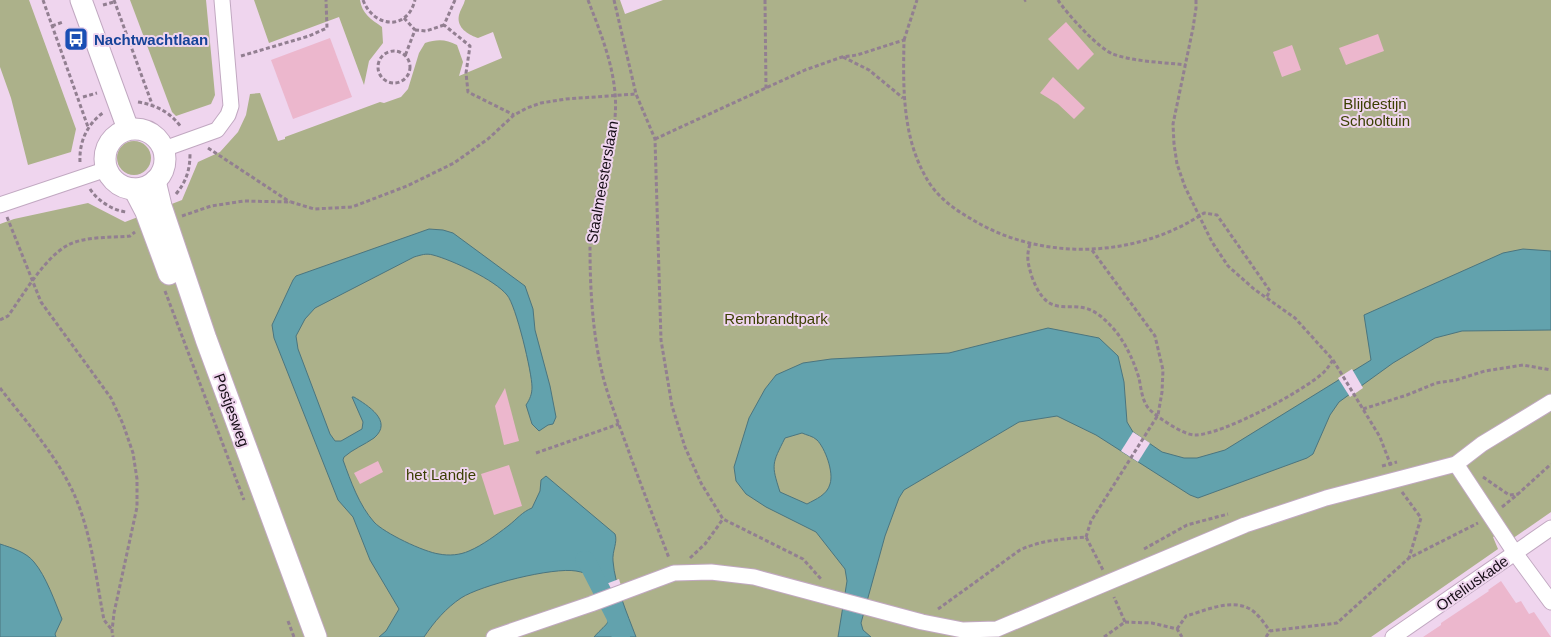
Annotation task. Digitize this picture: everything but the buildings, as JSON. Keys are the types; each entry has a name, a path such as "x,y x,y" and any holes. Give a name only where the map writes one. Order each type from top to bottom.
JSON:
{"street":[{"path":"164,149 216,130 228,115 231,106 222,0"},
{"path":"90,3 128,129"},
{"path":"138,128 149,132 157,138 164,149 164,166 155,181 146,187 134,189 118,183 109,174 105,158 108,146 116,135 128,129 138,128"},
{"path":"1,205 107,169"},
{"name":"Postjesweg","path":"155,181 156,216 293,594 303,637"},
{"name":"Postjesweg","path":"134,189 156,216"},
{"path":"494,637 592,604 674,572 711,572 754,577 922,622 963,630 998,633 1107,582 1245,525 1326,498 1393,481 1461,460 1482,444 1551,402"},
{"path":"1461,460 1490,516 1551,602"},
{"name":"Orteliuskade","path":"1393,637 1551,528"},
{"name":"Postjesweg","path":"293,594 316,637"}],"path":[{"path":"43,0 88,127"},
{"path":"228,60 309,36 327,28 326,0"},
{"path":"363,0 366,8 372,15 387,22 396,22 404,18 416,0"},
{"path":"404,18 415,30 426,31 444,25 455,0"},
{"name":"Staalmeesterslaan","path":"588,0 602,36 612,71 615,95 614,124 595,203 590,246 591,284 597,342 605,383 674,572"},
{"path":"614,0 636,94 655,139 661,340 672,406 685,447 702,483 723,519 803,559 828,589 833,599"},
{"path":"765,0 766,89"},
{"path":"917,0 904,40 904,98 907,123 916,157 930,184 954,209 1001,236 1053,248 1091,249 1126,246 1154,239 1175,230 1204,213 1217,215 1270,291 1266,298"},
{"path":"1058,0 1076,22 1111,53 1139,59 1186,65"},
{"path":"1196,0 1193,28 1173,124 1177,164 1185,188 1212,242 1228,266 1266,298 1294,318 1338,366 1380,437 1390,462"},
{"path":"90,3 114,1 152,105"},
{"path":"52,26 63,22"},
{"path":"444,25 470,46 466,73 468,92 514,115"},
{"path":"405,56 415,30"},
{"path":"655,139 805,70 842,57 856,55 904,40"},
{"path":"392,52 401,53 405,56 410,68 407,76 403,80 394,83 383,79 378,70 382,56 392,52"},
{"path":"842,57 869,70 904,98"},
{"path":"83,97 98,92"},
{"path":"291,202 244,201 156,216 119,211 104,204 92,192 84,178 80,161 82,143 88,127 96,117 107,110 119,104 136,102 152,105 168,113 193,138 209,150 291,202 314,209 337,209 352,207 380,197 454,163 488,139 514,115 526,108 541,103 566,99 636,94"},
{"path":"0,320 8,316 57,253 68,245 83,240 130,236 156,216 184,184 189,170 193,138"},
{"path":"1,205 41,302 111,398 133,453 137,479 137,507 114,613 113,637"},
{"path":"1030,244 1026,255 1037,289 1044,300 1054,305 1086,308 1108,322 1127,347 1145,402 1150,410 1181,432 1195,435 1211,432 1253,415 1307,384 1324,372 1333,360"},
{"path":"1091,249 1155,336 1163,370 1158,415 1148,428 1091,521 1086,537 1103,570 1125,622"},
{"path":"163,284 246,506"},
{"path":"1363,409 1407,395 1436,383 1485,372 1523,365 1551,370"},
{"path":"0,388 48,449 72,488 82,512 89,540 104,620 112,631"},
{"path":"536,453 619,424"},
{"path":"1461,460 1509,495 1518,494"},
{"path":"1266,637 1270,631 1337,623 1409,558 1490,516 1551,464"},
{"path":"1393,481 1421,518 1409,558"},
{"path":"674,572 705,544 723,519"},
{"path":"922,622 1020,550 1034,544 1086,537"},
{"path":"1177,629 1186,616 1231,604 1248,608 1260,618 1270,631"},
{"path":"1104,637 1125,622 1152,623 1177,629 1182,637"}],"green space":[{"path":"0,0 29,0 76,129 71,152 28,165 11,98 0,67"},
{"path":"130,0 206,0 215,95 211,104 176,116 172,112"},
{"path":"254,0 360,0 365,13 382,27 383,43 369,61 364,85 339,17 269,43"},
{"name":"Rembrandtpark","path":"465,0 620,0 625,14 663,0 1551,0 1551,512 1509,541 1503,531 1493,537 1498,549 1371,637 0,637 0,224 14,219 88,203 125,222 182,200 198,162 220,152 238,132 246,115 250,94 260,93 278,141 380,102 384,103 401,97 408,89 419,53 425,43 441,40 457,45 463,62 459,76 502,58 493,32 478,38 467,33 459,24 459,15"},
{"path":"134,141 146,146 151,158 146,170 134,175 122,170 117,158 122,146"}],"water":[{"path":"429,229 453,233 525,286 533,309 535,330 556,417 553,424 539,431 532,424 526,405 532,390 529,368 519,325 507,295 493,283 451,261 430,254 414,257 315,308 305,319 296,336 298,349 330,434 335,441 341,441 362,429 363,422 352,397 371,409 380,420 379,432 374,438 347,454 343,460 360,501 374,522 395,536 432,553 454,555 469,551 484,543 532,508 540,491 541,480 546,476 615,534 616,540 613,557 616,580 636,637 594,637 606,625 609,619 601,588 590,575 578,571 565,570 517,578 471,593 461,598 445,611 424,637 379,637 386,631 399,609 370,560 353,517 338,500 274,338 272,325 296,276"},
{"path":"1523,249 1551,251 1551,330 1462,331 1435,338 1393,363 1339,402 1330,415 1313,454 1307,458 1198,498 1190,495 1096,435 1057,416 1019,422 904,490 899,498 885,536 861,623 863,630 871,637 838,637 847,581 845,569 816,532 766,507 746,494 736,481 734,467 749,418 765,389 776,375 803,363 831,359 949,353 1048,328 1099,338 1118,356 1124,382 1127,422 1133,432 1162,452 1184,458 1197,458 1225,450 1371,360 1364,315 1503,253","holes":["802,433 814,438 820,444 826,454 831,473 829,488 821,496 807,504 780,492 774,469 777,453 785,438"]},
{"path":"0,544 27,556 34,562 42,574 62,619 55,634 56,637 0,637"}],"pier":[{"path":"1352,369 1363,388 1350,397 1338,378"},
{"path":"1133,432 1150,443 1138,462 1121,451"},
{"path":"619,579 624,596 603,604 598,587"}],"waterway":[{"path":"584,560 586,560 615,616 621,637"}],"place":[{"name":"Nachtwachtlaan","path":"76,39"}],"park label":[{"name":"Blijdestijn Schooltuin","path":"1375,112"},
{"name":"het Landje","path":"441,474"}]}
